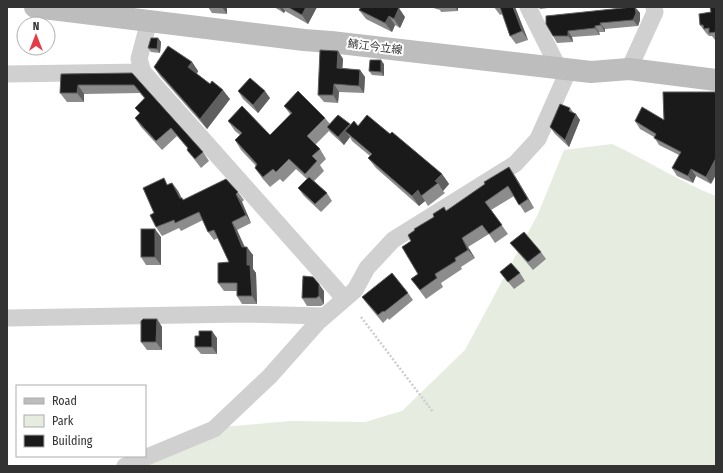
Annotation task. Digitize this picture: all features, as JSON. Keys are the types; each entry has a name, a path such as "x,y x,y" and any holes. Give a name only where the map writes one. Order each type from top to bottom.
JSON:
{"main road":[{"name":"鯖江今立線","path":"35,7 149,14 304,40 591,72 629,69 716,80"}],"street":[{"path":"125,466 214,429 270,376 324,316 355,290 367,268 393,240 515,164 538,139 563,68 528,7"},
{"path":"629,69 655,12 654,7"},
{"path":"149,14 139,59 143,72 344,298"},
{"path":"7,74 143,72"},
{"path":"7,318 243,314 324,316"}],"path":[{"path":"361,317 433,412"}],"green space":[{"path":"612,144 689,184 716,196 716,466 125,466 223,427 290,421 365,422 402,411 465,350 538,214 564,150"}],"building":[{"path":"288,7 306,7 302,15"},
{"path":"361,7 399,8 394,19 389,16 385,23 359,10"},
{"path":"500,7 513,7 522,31 510,36"},
{"path":"635,7 636,13 633,20 600,23 601,25 595,26 595,28 568,31 568,36 553,36 546,24 546,16"},
{"path":"710,7 716,7 716,32 709,33 709,28 704,29 703,25 700,25 699,14 711,12"},
{"path":"151,38 158,38 157,49 148,48"},
{"path":"168,46 192,62 188,67 210,84 212,81 223,90 200,119 154,67"},
{"path":"320,50 338,51 337,68 360,70 359,86 334,84 333,95 318,95"},
{"path":"370,60 381,60 381,72 369,71"},
{"path":"132,73 203,152 195,159 171,128 156,141 135,118 140,113 135,108 145,98 134,85 78,85 77,93 60,93 61,74"},
{"path":"250,78 265,91 253,105 238,91"},
{"path":"298,91 325,118 307,136 320,149 312,156 317,161 305,174 289,159 276,172 273,169 263,177 255,168 257,164 235,140 242,133 228,121 242,106 270,135 292,113 284,106"},
{"path":"663,92 716,92 716,158 706,177 691,169 688,176 672,168 681,152 654,138 656,134 635,121 642,107 664,120"},
{"path":"560,104 570,108 569,111 576,114 565,140 550,127"},
{"path":"338,115 350,124 338,137 327,127"},
{"path":"367,115 390,134 392,132 442,174 435,181 438,183 421,196 418,190 412,196 368,158 372,154 345,131 354,121 358,126"},
{"path":"509,167 528,199 519,205 508,186 485,202 502,225 489,234 482,225 462,238 468,250 455,258 456,261 435,274 437,278 420,290 411,279 418,274 402,247 411,241 408,235 415,230 414,229 434,217 433,214 444,207 446,211 485,184 484,182"},
{"path":"309,177 327,193 315,204 298,188"},
{"path":"164,178 167,185 172,183 180,198 183,200 226,179 238,192 236,194 246,215 232,222 242,247 247,247 247,265 250,265 252,296 237,296 237,283 218,283 218,263 229,262 214,230 208,232 199,212 175,223 174,220 156,227 150,215 154,213 143,188"},
{"path":"141,229 155,229 155,257 141,257"},
{"path":"524,232 541,252 528,262 510,243"},
{"path":"511,263 520,273 508,282 500,272"},
{"path":"392,273 408,293 378,315 362,297"},
{"path":"303,276 313,277 319,284 319,296 316,298 302,298"},
{"path":"143,319 157,319 156,342 141,342 141,321"},
{"path":"199,331 212,331 212,347 195,347 195,336 199,336"}]}
